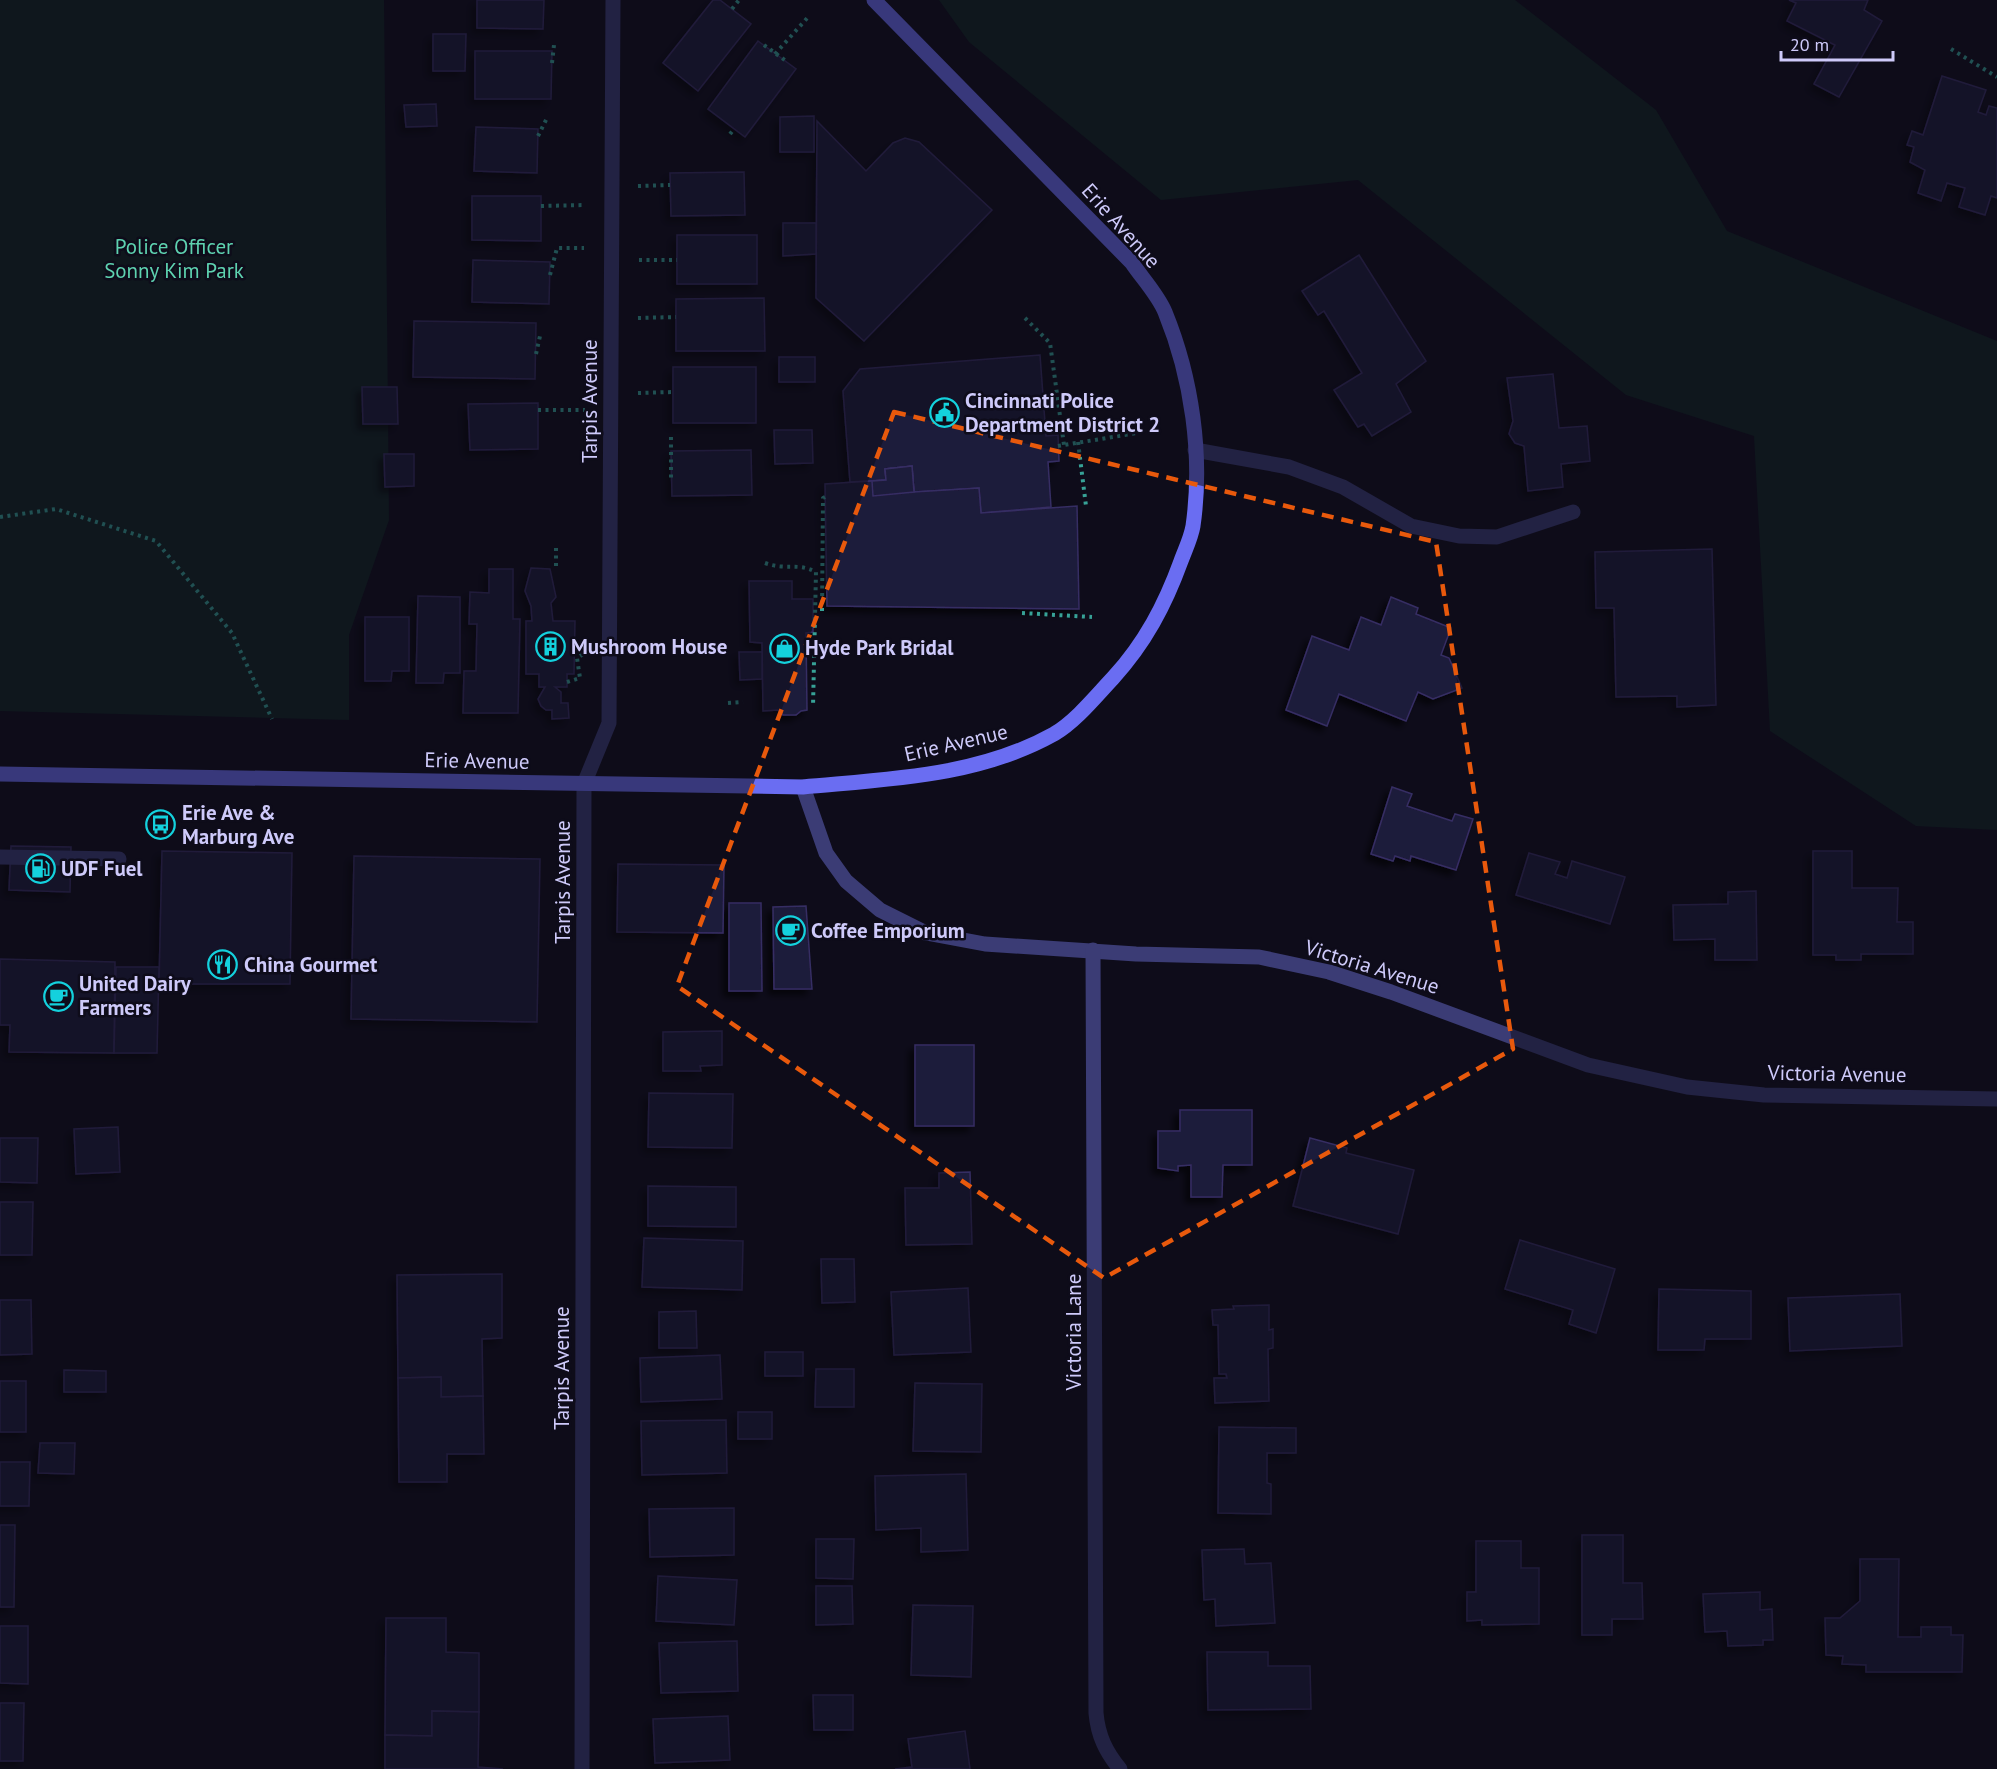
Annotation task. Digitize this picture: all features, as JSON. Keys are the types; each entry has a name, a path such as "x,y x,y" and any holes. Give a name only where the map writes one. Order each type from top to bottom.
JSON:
{"street":[{"name":"Tarpis Avenue","path":"582,1769 584,784 609,723 613,0"},
{"name":"Erie Avenue","path":"0,774 802,787 931,775 1014,754 1056,733 1091,701 1133,656 1160,615 1193,529 1197,476 1185,377 1164,310 1132,263 874,0"},
{"path":"1195,450 1288,467 1343,487 1411,526 1459,536 1497,537 1573,512"},
{"name":"Victoria Avenue","path":"802,787 826,853 846,881 880,910 926,933 985,944 1136,954 1259,957 1329,972 1391,992 1588,1065 1687,1087 1764,1095 1997,1098"},
{"path":"0,857 119,859"},
{"name":"Victoria Lane","path":"1093,950 1096,1713 1097,1727 1106,1752 1120,1769"}],"path":[{"path":"732,9 739,0"},
{"path":"775,54 809,16"},
{"path":"552,63 554,45"},
{"path":"764,45 786,62"},
{"path":"1951,49 1997,77"},
{"path":"538,136 547,118"},
{"path":"730,134 734,129"},
{"path":"638,186 670,185"},
{"path":"541,206 584,205"},
{"path":"550,274 557,248 583,248"},
{"path":"638,260 677,260"},
{"path":"611,316 676,317"},
{"path":"1025,318 1050,343 1064,445"},
{"path":"536,354 540,336"},
{"path":"637,393 673,392"},
{"path":"538,410 588,410"},
{"path":"1058,446 1137,433"},
{"path":"671,438 671,482"},
{"path":"1078,442 1086,506"},
{"path":"822,611 823,498 825,497"},
{"path":"0,517 56,510 156,541 232,633 272,719"},
{"path":"556,548 556,569"},
{"path":"765,563 781,569 804,566 816,572 813,707"},
{"path":"1022,613 1092,617"},
{"path":"567,682 580,678 577,658 587,651"},
{"path":"728,703 743,702"}],"highlighted area":[{"path":"894,412 1436,542 1513,1049 1104,1278 677,986"}],"green space":[{"name":"Police Officer Sonny Kim Park","path":"0,0 384,0 389,520 349,635 349,720 0,711"},
{"path":"939,0 1515,0 1656,110 1727,231 1997,341 1997,830 1916,826 1770,731 1754,436 1626,395 1358,180 1161,200 969,42"}],"building":[{"path":"477,0 544,0 543,29 477,28"},
{"path":"713,0 720,0 751,24 698,91 663,63"},
{"path":"1789,0 1868,0 1864,10 1882,21 1839,97 1814,84 1835,45 1787,21 1796,3"},
{"path":"433,34 466,34 465,71 433,71"},
{"path":"758,41 796,69 745,137 708,109"},
{"path":"475,51 552,51 551,99 475,99"},
{"path":"1942,76 1986,90 1978,112 1986,115 1989,106 1997,108 1997,198 1991,196 1985,215 1959,207 1965,188 1947,183 1941,201 1918,193 1925,170 1910,162 1914,147 1907,145 1912,131 1923,135"},
{"path":"436,104 437,126 406,127 404,105"},
{"path":"814,116 814,152 780,152 780,117"},
{"path":"817,121 866,171 893,143 905,138 919,142 992,210 864,341 816,298"},
{"path":"476,127 538,129 537,173 474,171"},
{"path":"744,172 745,215 671,216 670,173"},
{"path":"472,196 541,196 541,241 472,240"},
{"path":"783,223 816,223 816,254 783,256"},
{"path":"677,235 757,235 757,284 677,284"},
{"path":"1359,255 1426,361 1396,384 1411,412 1372,436 1364,424 1358,427 1334,390 1362,373 1324,311 1318,315 1302,291"},
{"path":"473,260 550,262 549,304 472,302"},
{"path":"764,298 765,351 676,351 676,299"},
{"path":"414,321 536,323 535,379 413,377"},
{"name":"Cincinnati Police Department District 2","path":"1040,355 1046,436 1058,435 1059,461 1048,462 1051,507 981,513 979,488 914,492 912,466 885,469 886,480 850,482 843,391 860,369"},
{"path":"779,357 815,357 815,382 779,382"},
{"path":"673,367 756,367 756,423 673,423"},
{"path":"1553,374 1559,428 1587,426 1590,461 1561,464 1563,487 1528,491 1524,446 1515,443 1509,434 1513,421 1507,378"},
{"path":"362,387 397,387 398,424 363,424"},
{"path":"538,403 538,449 470,450 468,404"},
{"path":"774,430 812,430 813,463 775,464"},
{"path":"751,450 752,495 672,496 671,451"},
{"path":"384,454 414,454 414,486 385,487"},
{"path":"912,466 914,492 979,488 981,513 1077,506 1079,609 827,606 825,484 886,480 885,469"},
{"path":"912,466 914,492 873,496 872,481 886,480 885,469"},
{"path":"1712,549 1716,705 1677,707 1677,696 1616,697 1614,608 1596,608 1595,552"},
{"name":"Mushroom House","path":"531,568 550,569 556,597 551,603 553,621 575,621 574,674 567,674 567,687 555,687 561,692 561,703 568,703 569,718 552,719 552,710 546,710 538,699 545,687 539,687 539,674 526,674 526,621 532,621 531,606 525,591"},
{"path":"489,569 513,569 513,619 520,619 518,713 463,713 464,671 476,671 477,624 469,624 470,592 489,593"},
{"name":"Hyde Park Bridal","path":"749,581 792,581 792,599 813,599 813,632 806,633 807,710 796,715 783,715 778,710 763,711 762,643 750,642"},
{"path":"418,596 460,597 460,673 444,673 443,683 416,683"},
{"path":"1391,597 1418,608 1416,614 1451,628 1441,655 1449,658 1462,688 1433,699 1418,692 1406,721 1339,694 1327,726 1286,710 1312,636 1349,650 1361,617 1381,625"},
{"path":"365,617 409,617 409,671 392,671 391,681 365,681"},
{"path":"739,652 762,652 762,679 740,680"},
{"path":"1392,787 1412,794 1407,806 1452,821 1455,814 1473,819 1456,870 1411,856 1410,861 1395,856 1393,861 1371,854"},
{"name":"UDF Fuel","path":"11,846 71,847 70,892 9,890"},
{"path":"162,851 292,853 290,984 159,984"},
{"path":"1813,851 1852,851 1852,888 1898,888 1897,922 1913,922 1913,954 1861,954 1861,960 1836,960 1836,955 1813,955"},
{"path":"1529,853 1560,862 1555,874 1567,878 1572,861 1625,877 1610,924 1516,895"},
{"path":"354,856 540,859 537,1022 351,1019"},
{"path":"618,864 724,865 723,933 617,932"},
{"path":"1756,891 1757,960 1715,960 1715,939 1674,940 1673,905 1728,904 1728,892"},
{"path":"729,903 761,903 762,991 729,991"},
{"name":"Coffee Emporium","path":"806,906 812,989 774,989 773,907"},
{"name":"United Dairy Farmers","path":"0,959 115,962 114,1053 9,1052 10,1025 0,1025"},
{"path":"116,967 159,967 157,1053 114,1053"},
{"path":"722,1031 722,1065 700,1066 701,1071 663,1071 663,1032"},
{"path":"915,1045 974,1045 974,1126 915,1126"},
{"path":"649,1093 733,1094 732,1148 648,1147"},
{"path":"1180,1110 1252,1110 1252,1165 1223,1165 1222,1197 1191,1197 1191,1165 1178,1166 1178,1171 1158,1168 1158,1131 1180,1131"},
{"path":"118,1127 120,1172 76,1174 74,1129"},
{"path":"0,1138 38,1138 37,1183 0,1182"},
{"path":"1310,1138 1347,1148 1346,1153 1414,1170 1398,1234 1293,1206"},
{"path":"970,1172 972,1244 906,1245 905,1188 939,1188 939,1173"},
{"path":"648,1186 736,1187 736,1227 648,1226"},
{"path":"0,1202 33,1202 32,1255 0,1255"},
{"path":"644,1238 743,1241 742,1290 642,1287"},
{"path":"1520,1240 1615,1269 1596,1333 1569,1324 1573,1310 1505,1289"},
{"path":"821,1259 854,1259 855,1302 822,1303"},
{"path":"502,1274 502,1338 482,1339 483,1396 441,1397 441,1377 398,1378 397,1275"},
{"path":"968,1288 971,1352 894,1355 891,1292"},
{"path":"1659,1289 1751,1291 1751,1339 1705,1339 1704,1350 1658,1350"},
{"path":"1900,1294 1902,1346 1790,1351 1788,1298"},
{"path":"0,1300 31,1300 32,1354 0,1355"},
{"path":"1269,1305 1269,1330 1273,1329 1273,1348 1268,1349 1269,1401 1215,1403 1214,1378 1227,1378 1226,1374 1219,1374 1218,1325 1213,1325 1212,1310 1234,1309 1233,1306"},
{"path":"696,1311 697,1348 659,1348 659,1312"},
{"path":"765,1352 803,1352 803,1376 765,1376"},
{"path":"720,1355 722,1399 641,1402 640,1358"},
{"path":"816,1369 854,1369 854,1407 815,1407"},
{"path":"64,1370 106,1371 106,1392 64,1392"},
{"path":"441,1377 441,1397 483,1396 484,1454 447,1454 447,1482 399,1482 398,1378"},
{"path":"0,1381 26,1381 26,1432 0,1432"},
{"path":"915,1383 982,1384 981,1452 913,1451"},
{"path":"738,1412 772,1412 772,1439 738,1439"},
{"path":"726,1420 727,1473 642,1475 641,1421"},
{"path":"1219,1427 1296,1428 1296,1453 1267,1453 1267,1483 1271,1484 1271,1514 1218,1513"},
{"path":"40,1443 75,1443 74,1474 38,1473"},
{"path":"0,1462 30,1462 29,1506 0,1506"},
{"path":"966,1474 968,1550 921,1552 921,1528 876,1530 875,1476"},
{"path":"734,1508 734,1555 650,1557 649,1509"},
{"path":"0,1525 15,1525 14,1607 0,1607"},
{"path":"1582,1535 1623,1535 1623,1583 1642,1583 1643,1619 1612,1619 1612,1635 1582,1635"},
{"path":"816,1539 854,1539 853,1579 816,1578"},
{"path":"1476,1541 1521,1541 1521,1568 1539,1568 1539,1624 1482,1625 1482,1620 1467,1621 1467,1592 1476,1592"},
{"path":"1244,1549 1245,1564 1271,1563 1275,1623 1216,1626 1215,1599 1204,1600 1202,1550"},
{"path":"1860,1559 1899,1559 1898,1637 1921,1637 1921,1627 1951,1627 1951,1635 1963,1635 1962,1672 1866,1672 1866,1665 1842,1664 1843,1656 1826,1655 1825,1618 1840,1618 1860,1601"},
{"path":"658,1576 737,1580 734,1625 656,1621"},
{"path":"816,1586 852,1586 853,1624 816,1625"},
{"path":"1760,1592 1760,1610 1772,1609 1773,1640 1763,1640 1763,1645 1728,1646 1727,1631 1705,1632 1703,1594"},
{"path":"913,1605 973,1606 971,1677 911,1675"},
{"path":"386,1618 446,1618 446,1652 479,1653 479,1712 432,1711 432,1736 385,1735"},
{"path":"0,1626 28,1626 28,1684 0,1683"},
{"path":"737,1641 738,1691 661,1693 659,1643"},
{"path":"1207,1652 1268,1652 1268,1666 1310,1666 1311,1709 1208,1710"},
{"path":"813,1695 853,1695 853,1730 814,1730"},
{"path":"0,1703 24,1703 23,1761 0,1761"},
{"path":"432,1711 479,1712 478,1767 503,1769 385,1769 385,1735 432,1736"},
{"path":"728,1716 730,1760 655,1763 653,1719"},
{"path":"965,1731 970,1769 895,1769 912,1767 908,1739"}],"place":[{"name":"Cincinnati Police Department District 2","path":"944,413"},
{"name":"Mushroom House","path":"550,647"},
{"name":"Hyde Park Bridal","path":"784,648"},
{"name":"Erie Ave & Marburg Ave","path":"161,825"},
{"name":"UDF Fuel","path":"40,869"},
{"name":"Coffee Emporium","path":"790,931"},
{"name":"China Gourmet","path":"223,965"},
{"name":"United Dairy Farmers","path":"58,996"}]}
